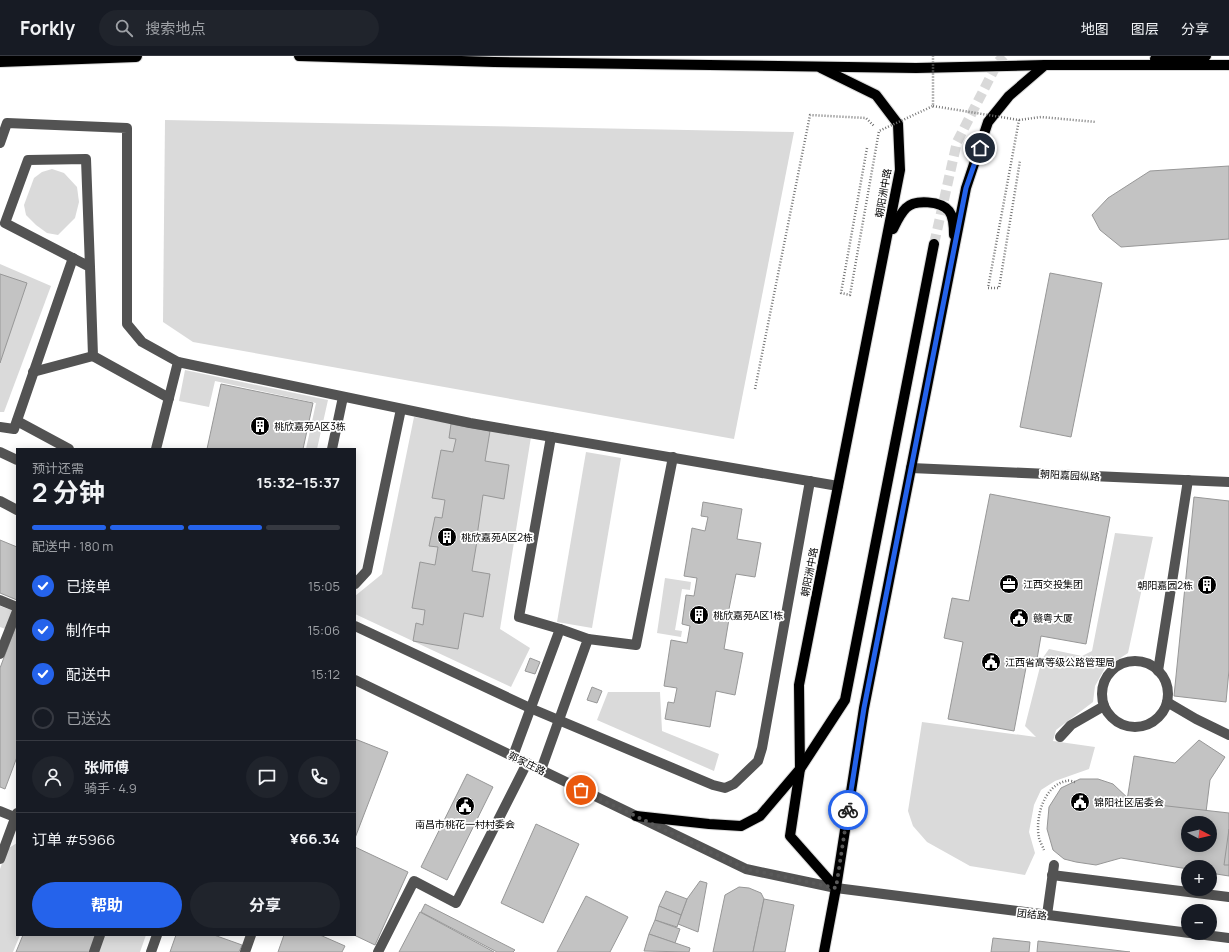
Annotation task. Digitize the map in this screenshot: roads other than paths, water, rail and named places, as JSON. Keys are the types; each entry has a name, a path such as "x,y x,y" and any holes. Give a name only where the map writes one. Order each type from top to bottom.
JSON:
{"highway":[{"path":"0,61 136,56"}],"main road":[{"path":"299,56 494,62 916,68 1045,65 1229,65"},
{"path":"1045,65 1206,56"},
{"name":"朝阳洲中路","path":"824,952 836,888 864,708 966,188 988,122 1009,96 1045,65"},
{"name":"朝阳洲中路","path":"817,66 876,96 898,124 900,170 799,685 800,769 790,836 836,888"},
{"name":"朝阳洲中路","path":"885,247 899,216 907,206 923,202 941,204 949,212 954,228 955,247"},
{"path":"636,816 741,826 760,816 800,769 845,700 934,244"}],"street":[{"path":"0,143 7,123 127,128 127,324 142,342 178,362 470,423 838,486"},
{"path":"90,267 5,223 28,160 86,159 90,267 93,356"},
{"path":"0,427 14,429 73,258"},
{"path":"33,372 93,356 169,398"},
{"path":"156,448 178,362"},
{"path":"332,448 343,397"},
{"path":"356,583 367,571 401,409"},
{"path":"17,421 66,448"},
{"path":"551,437 519,617 560,628 588,639 636,645 673,457"},
{"path":"0,452 16,460"},
{"name":"朝阳嘉园纵路","path":"911,468 1229,482"},
{"path":"1158,671 1188,480"},
{"path":"356,626 559,721 713,785 725,788 734,784 743,777 758,761 762,748 810,481"},
{"path":"0,501 16,509"},
{"path":"0,600 16,607"},
{"path":"0,654 16,614"},
{"path":"513,756 560,628"},
{"path":"540,770 588,639"},
{"path":"1137,661 1148,664 1158,671 1164,680 1167,691 1167,702 1162,712 1155,720 1146,725 1136,727 1126,726 1116,722 1109,715 1104,706 1102,696 1103,685 1108,676 1116,668 1126,663 1137,661"},
{"name":"郭家庄路","path":"356,680 746,869 836,888"},
{"path":"1167,702 1196,719 1229,735"},
{"path":"1060,737 1071,725 1104,706"},
{"path":"378,952 414,881 456,902 527,763"},
{"path":"0,811 16,816 0,859"},
{"path":"1047,915 1053,870 1229,897"},
{"name":"团结路","path":"836,888 1229,938"},
{"path":"94,952 100,936"},
{"path":"151,952 157,936"},
{"path":"245,952 251,936"}],"tunnel":[{"path":"934,244 957,142 998,62 1004,56"}],"place":[{"name":"桃欣嘉苑A区3栋","path":"260,426"},
{"name":"桃欣嘉苑A区2栋","path":"447,537"},
{"name":"江西交投集团","path":"1009,584"},
{"name":"朝阳嘉园2栋","path":"1207,585"},
{"name":"桃欣嘉苑A区1栋","path":"699,615"},
{"name":"赣粤大厦","path":"1019,618"},
{"name":"江西省高等级公路管理局","path":"991,662"},
{"name":"锦阳社区居委会","path":"1080,802"},
{"name":"南昌市桃花一村村委会","path":"465,806"}]}
